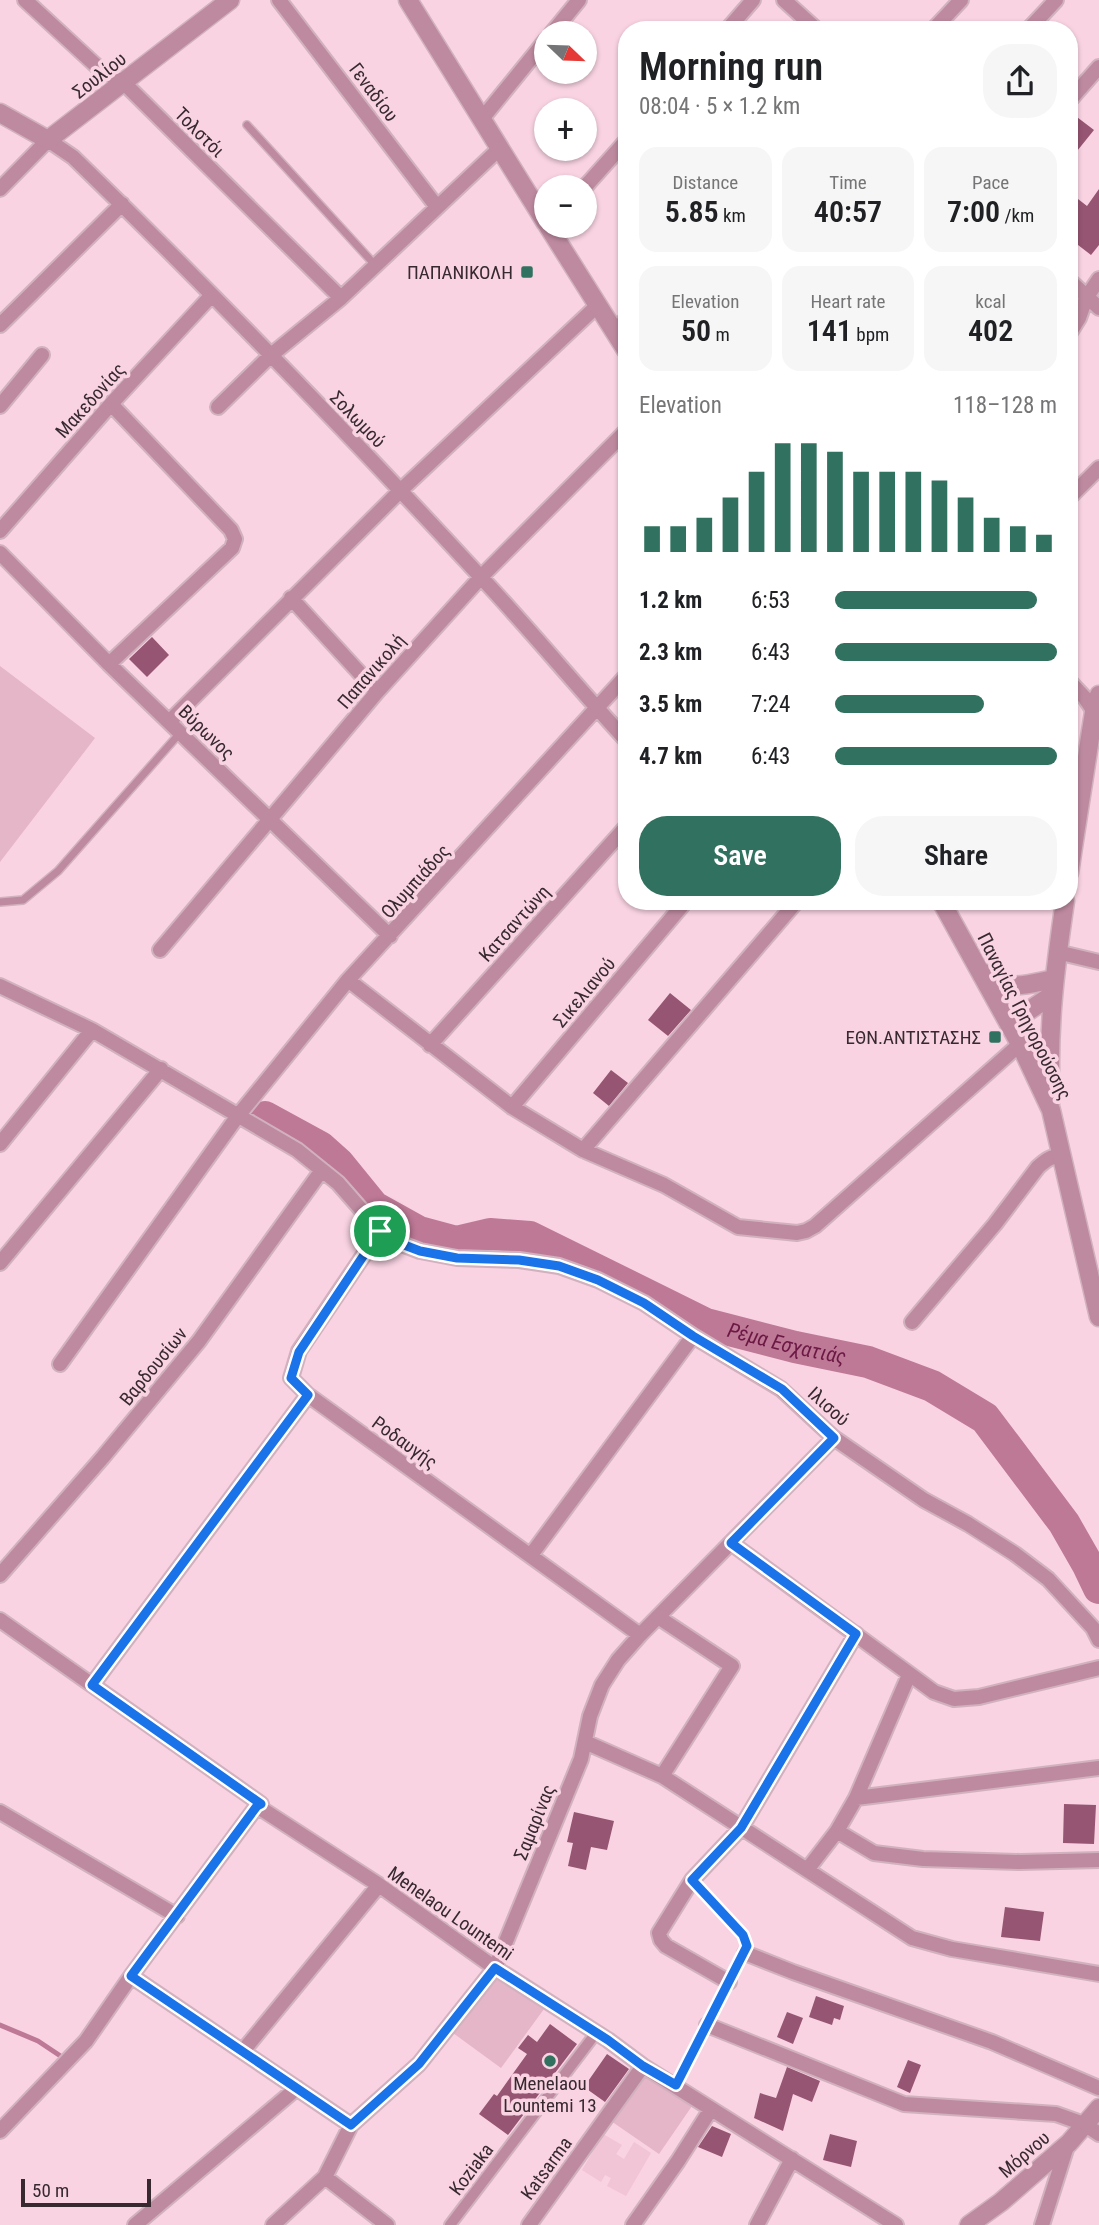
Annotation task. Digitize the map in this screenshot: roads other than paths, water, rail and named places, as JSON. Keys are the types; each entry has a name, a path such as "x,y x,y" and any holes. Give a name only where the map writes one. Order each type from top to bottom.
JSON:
{"street":[{"name":"Τολστόι","path":"25,0 103,72 123,82 341,298"},
{"name":"Σουλίου","path":"0,189 48,140 230,0"},
{"name":"Γεναδίου","path":"279,0 437,207"},
{"path":"562,21 579,0"},
{"path":"735,21 753,0"},
{"path":"784,0 807,21"},
{"path":"941,21 961,0"},
{"path":"1036,21 1056,0"},
{"path":"416,3 481,120 534,203"},
{"path":"481,120 534,55"},
{"path":"1078,92 1099,67"},
{"path":"0,113 48,140"},
{"name":"Σολωμού","path":"48,140 73,157 270,356 481,577 618,731"},
{"path":"218,407 270,356 341,298 499,149"},
{"path":"596,175 618,150"},
{"path":"0,325 121,204"},
{"path":"556,238 598,305 618,322"},
{"path":"1078,320 1086,298 1099,279"},
{"path":"1078,290 1099,309"},
{"name":"Μακεδονίας","path":"0,531 111,404 211,296"},
{"path":"169,722 400,491 598,305"},
{"path":"0,406 42,355"},
{"path":"109,664 232,548 235,539 231,530 111,404"},
{"name":"Παπανικολή","path":"160,950 377,692 481,577 618,439"},
{"path":"1078,489 1099,468"},
{"name":"Βύρωνος","path":"0,553 109,664 390,936"},
{"path":"292,598 377,692"},
{"name":"Ολυμπιάδος","path":"60,1364 237,1117 348,980 618,685"},
{"path":"1078,690 1096,704 1095,735 1078,825"},
{"name":"Κατσαντώνη","path":"430,1045 618,836"},
{"name":"Σικελιανού","path":"512,1107 678,910"},
{"path":"583,1150 786,910"},
{"name":"Παναγίας Γρηγορούσσης","path":"946,910 1020,1044 1051,1110 1099,1317"},
{"path":"1051,1110 1049,1057 1053,987 1064,910"},
{"path":"1057,952 1099,962"},
{"path":"979,970 995,982 1014,987 1053,987"},
{"path":"348,980 512,1107 583,1150 664,1185 738,1227 780,1233 806,1231 814,1226 1020,1044"},
{"name":"Ιλισού","path":"0,986 93,1030 297,1150 338,1183 380,1231 399,1243 420,1251 457,1258 519,1260 559,1266 598,1280 644,1303 782,1389 834,1438 925,1500 1015,1554 1048,1579 1093,1628 1099,1640"},
{"path":"1009,1024 1053,987"},
{"path":"0,1144 93,1030"},
{"path":"0,1263 162,1069"},
{"path":"912,1322 995,1224 1038,1167 1047,1159 1061,1156"},
{"name":"Βαρδουσίων","path":"0,1575 199,1341 321,1170"},
{"name":"Ροδαυγής","path":"380,1231 299,1352 291,1378 308,1395 640,1635"},
{"path":"531,1555 693,1336"},
{"path":"92,1685 308,1395"},
{"name":"Σαμαρίνας","path":"280,2223 325,2177 351,2125 419,2064 495,1968 581,1759 590,1716 602,1685 618,1660 834,1438"},
{"path":"731,1543 909,1675 934,1692 954,1699 979,1697 1099,1668"},
{"path":"658,1617 732,1667 662,1776"},
{"name":"Menelaou Lountemi","path":"0,1620 261,1804 257,1806 379,1885 495,1968 643,2066 896,2225"},
{"path":"729,1982 666,1946 660,1940 659,1933 692,1880 741,1828 856,1634"},
{"path":"807,1870 837,1831 856,1798 909,1675"},
{"path":"584,1742 662,1776 912,1938 952,1949 1099,1974"},
{"path":"856,1798 1099,1768"},
{"path":"0,2131 86,2041 257,1806"},
{"path":"0,1812 177,1916"},
{"path":"837,1831 874,1853 923,1859 1020,1862 1099,1860"},
{"path":"243,2051 379,1885"},
{"path":"745,1953 992,2042 1099,2088"},
{"path":"131,1976 351,2125"},
{"path":"707,2025 904,2104 1056,2114 1091,2129"},
{"name":"Koziaka","path":"450,2225 596,2033"},
{"name":"Katsarma","path":"529,2225 643,2066"},
{"path":"135,2225 297,2088"},
{"name":"Μόρνου","path":"969,2225 1001,2202 1069,2143 1091,2129 1099,2108"},
{"path":"632,2225 711,2109"},
{"path":"1042,2225 1069,2143"},
{"path":"757,2225 792,2159"},
{"path":"325,2177 387,2225"}],"lane":[{"path":"247,125 376,265"},
{"path":"0,902 23,900 58,871 180,733"},
{"path":"676,2085 747,1946 743,1935 692,1880"}],"waterway":[{"name":"Ρέμα Εσχατιάς","path":"265,1117 320,1147 339,1164 374,1207 419,1232 456,1242 490,1234 530,1237 706,1324 868,1362 932,1386 985,1418 1064,1523 1099,1588"},
{"path":"0,2025 38,2041 62,2057"}],"place":[{"name":"ΠΑΠΑΝΙΚΟΛΗ","path":"527,272"},
{"name":"ΕΘΝ.ΑΝΤΙΣΤΑΣΗΣ","path":"995,1037"},
{"name":"Menelaou Lountemi 13","path":"550,2061"}]}
